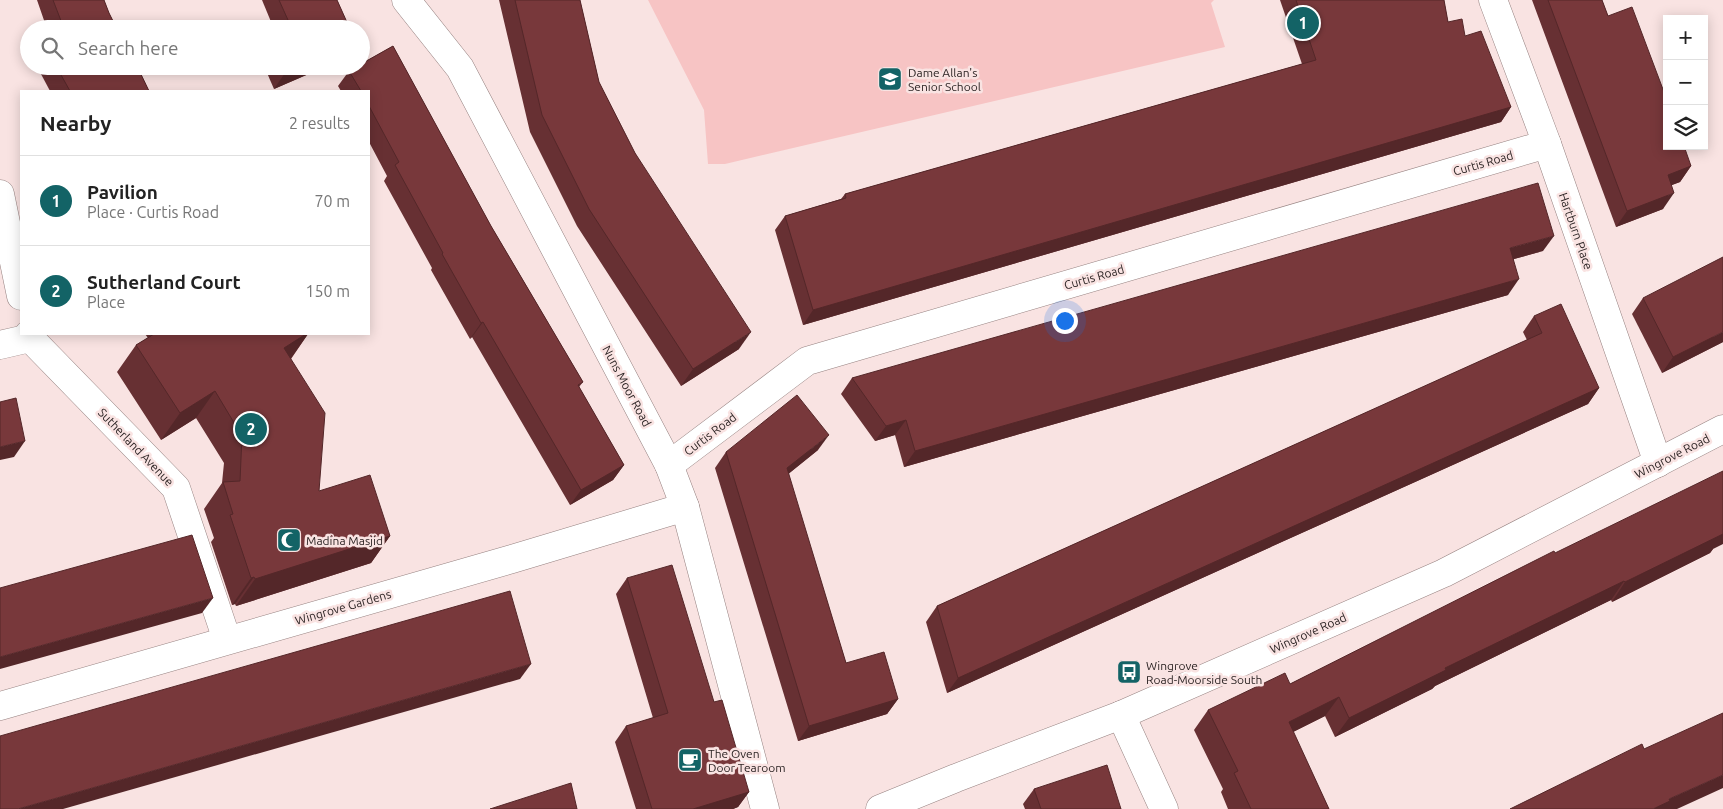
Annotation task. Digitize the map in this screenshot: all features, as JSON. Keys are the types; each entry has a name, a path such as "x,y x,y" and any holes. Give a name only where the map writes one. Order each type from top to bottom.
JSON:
{"street":[{"name":"Nuns Moor Road","path":"406,0 460,68 669,465 685,507 765,809"},
{"name":"Hartburn Place","path":"1493,0 1547,144 1658,463"},
{"name":"Curtis Road","path":"669,465 807,361 1547,144"},
{"path":"0,194 20,291"},
{"path":"0,345 29,336"},
{"name":"Sutherland Avenue","path":"29,336 176,488 227,640"},
{"name":"Wingrove Road","path":"880,809 1122,715 1444,573 1723,430"},
{"name":"Wingrove Gardens","path":"0,706 512,559 685,507"},
{"path":"1122,715 1164,809"}],"shaded area":[{"name":"Dame Allan's Senior School","path":"648,0 1214,0 1211,3 1225,47 725,164 708,164 704,110"}],"building":[{"path":"53,0 104,0 112,20 61,20"},
{"path":"279,0 337,0 346,20 288,20"},
{"path":"515,0 580,0 599,82 635,153 751,332 693,369 589,209 542,115"},
{"path":"1296,0 1444,0 1448,22 1462,19 1465,36 1481,31 1511,107 813,310 785,216 846,198 845,194 1316,60"},
{"path":"1548,0 1602,0 1608,16 1632,7 1663,89 1663,150 1685,150 1691,166 1668,175 1674,193 1627,211"},
{"path":"393,46 491,226 583,382 578,385 624,465 581,490 483,322 481,323 395,165 399,162 370,108 370,90 360,90 351,75 370,75 370,59"},
{"path":"61,75 141,75 149,90 69,90"},
{"path":"1538,183 1554,236 1510,248 1519,279 915,451 906,420 886,426 852,378"},
{"path":"1723,257 1723,332 1673,357 1643,298"},
{"path":"1561,304 1599,388 958,678 937,606 1542,333 1534,316"},
{"path":"152,335 304,335 284,348 325,413 319,491 370,475 390,536 255,579 254,577 251,578 230,515 233,514 223,482 240,481 242,436 215,391 180,413 136,345"},
{"path":"797,395 829,435 787,468 846,663 884,652 898,699 809,726 726,452"},
{"path":"16,398 25,441 0,447 0,402"},
{"path":"1723,471 1723,534 1445,668 1446,670 1349,718 1339,697 1289,722 1329,809 1251,809 1234,773 1238,771 1208,710 1285,673 1290,684 1554,551 1555,553"},
{"path":"192,535 213,598 0,657 0,588"},
{"path":"672,565 714,702 722,700 749,792 693,809 652,809 626,726 668,713 627,578"},
{"path":"510,591 531,664 18,809 0,809 0,736"},
{"path":"1723,713 1723,775 1669,799 1670,801 1653,809 1510,809 1642,744 1644,749"},
{"path":"1107,765 1121,809 1041,809 1034,789"},
{"path":"571,783 577,809 490,809"}],"place":[{"name":"Pavilion","path":"1303,23"},
{"name":"Dame Allan's Senior School","path":"890,79"},
{"name":"Sutherland Court","path":"251,429"},
{"name":"Madina Masjid","path":"289,540"},
{"name":"Wingrove Road-Moorside South","path":"1129,672"},
{"name":"The Oven Door Tearoom","path":"690,760"}]}
